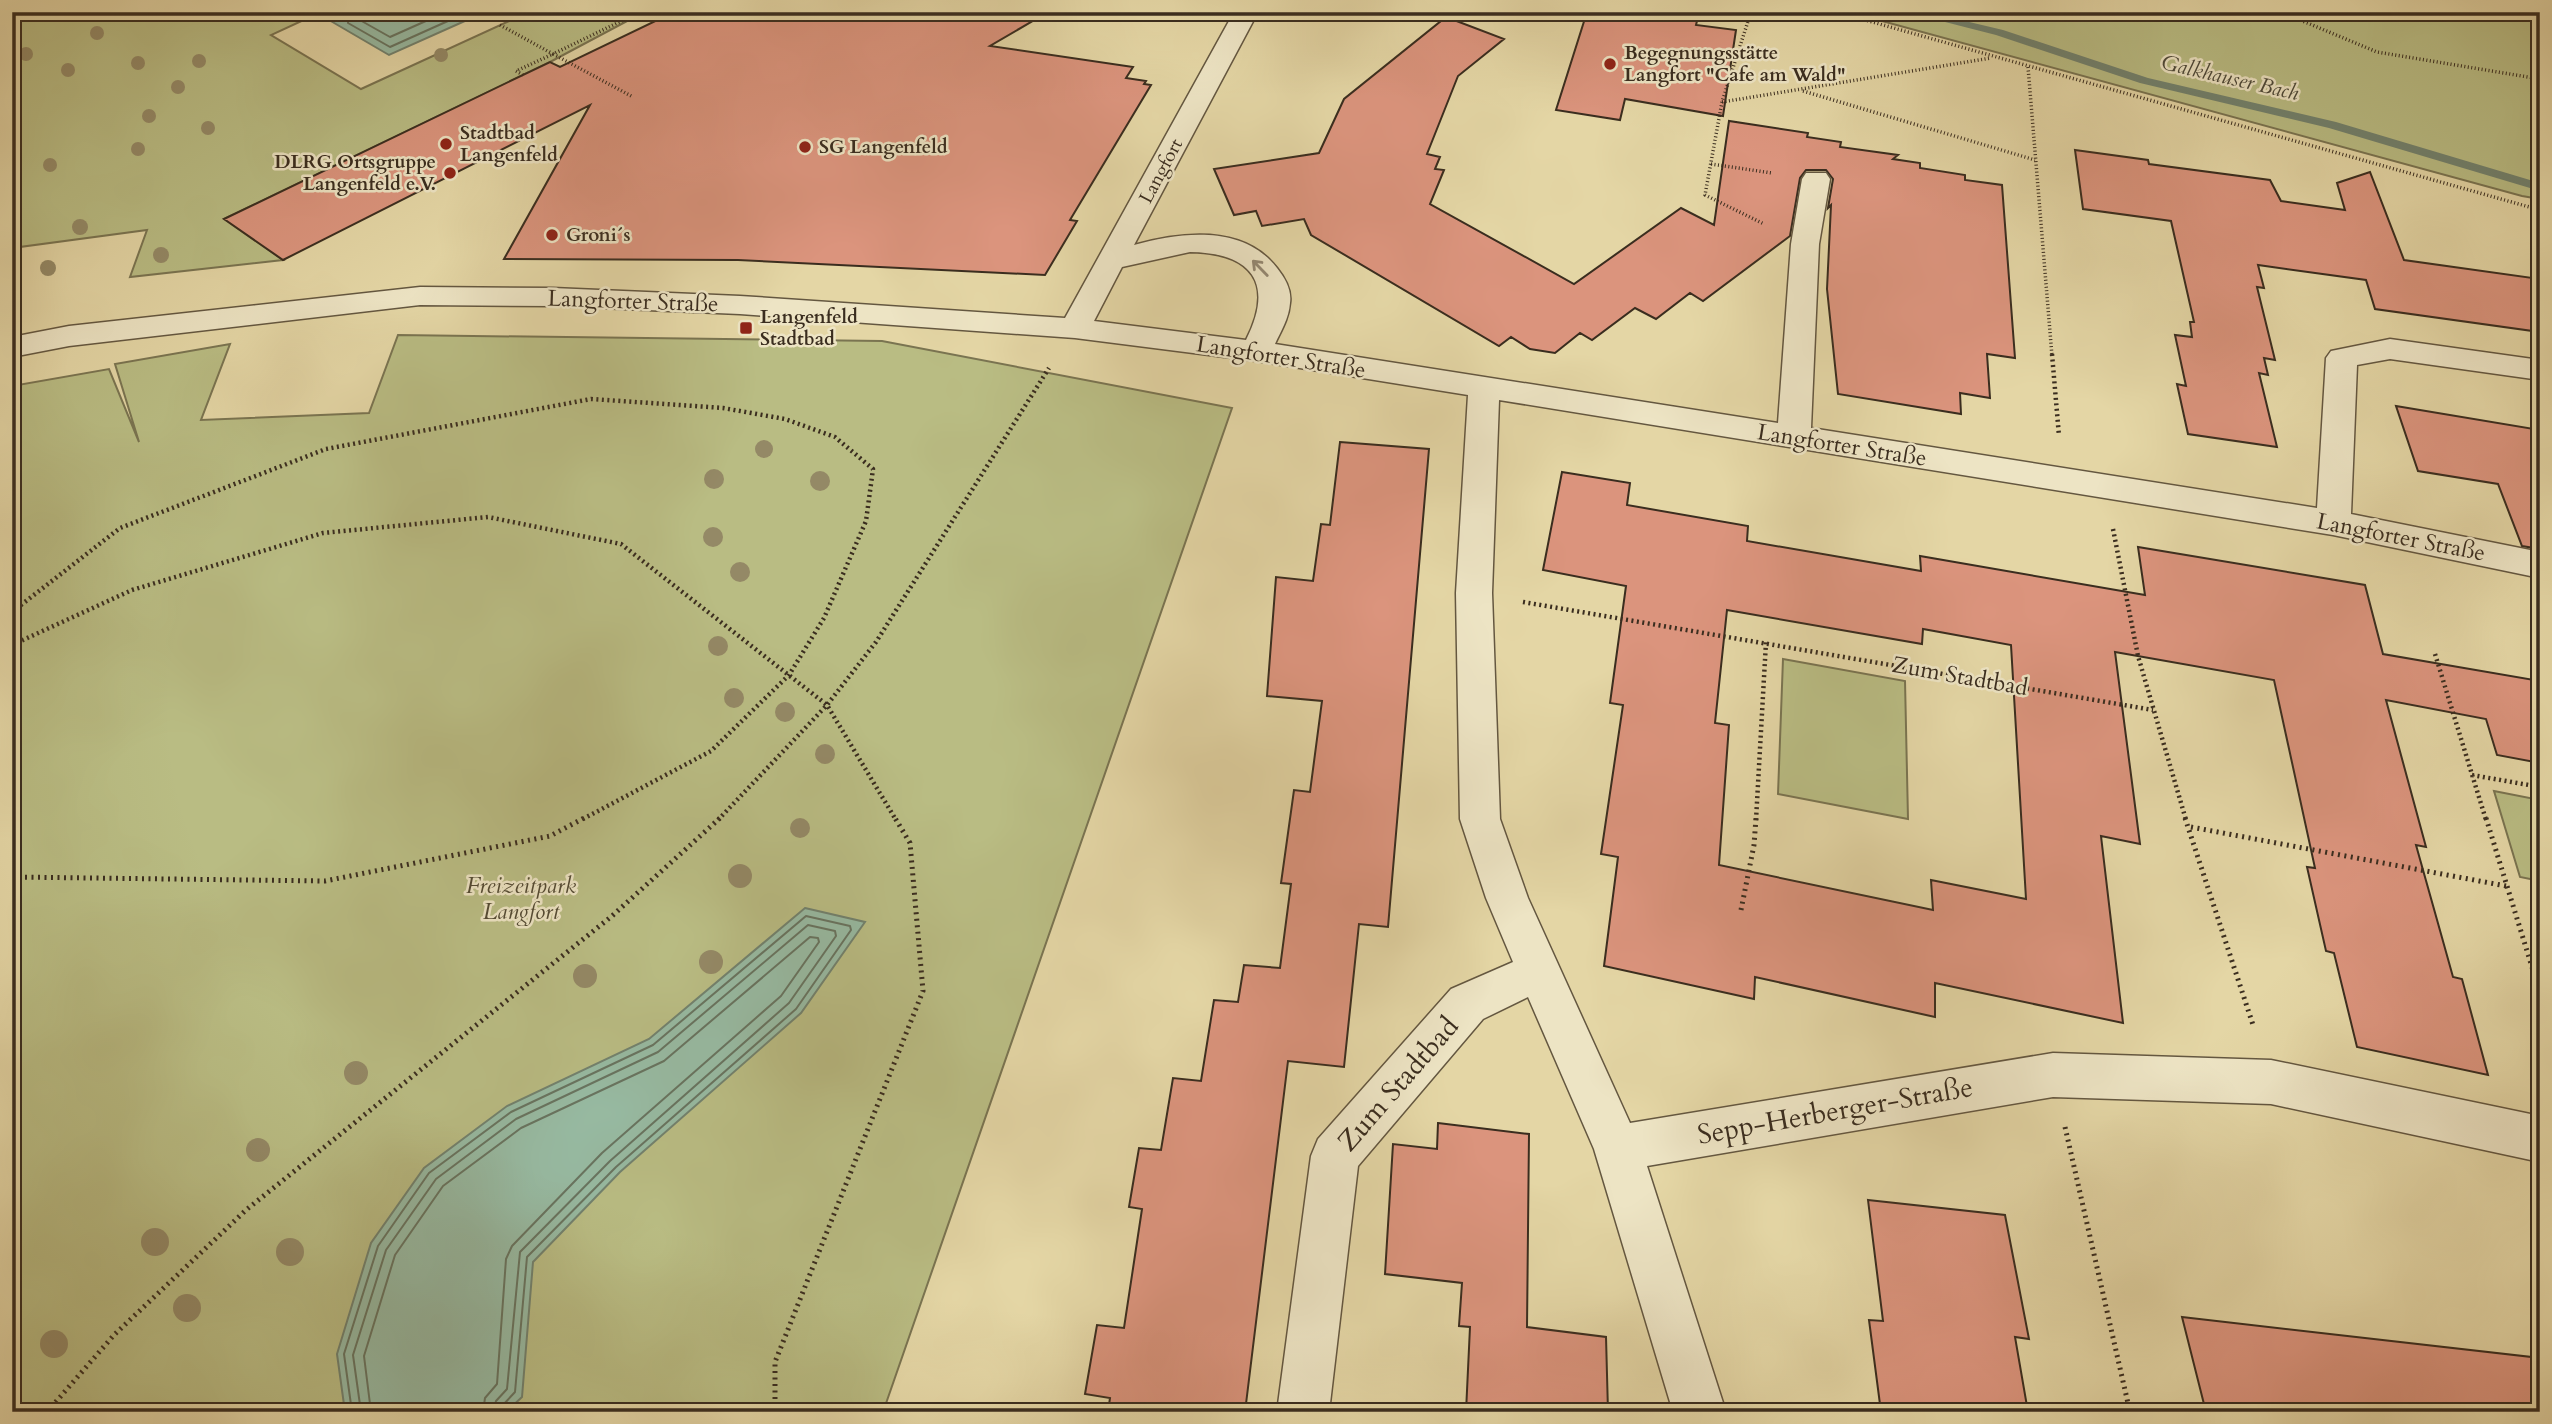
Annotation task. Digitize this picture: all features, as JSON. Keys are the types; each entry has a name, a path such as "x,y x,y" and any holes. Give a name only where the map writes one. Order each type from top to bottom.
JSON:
{"street":[{"name":"Langfort","path":"1075,328 1246,12"},
{"path":"1794,438 1805,244 1816,179"},
{"path":"1113,261 1173,243 1226,246 1250,257 1273,281 1276,305 1256,351"},
{"name":"Langforter Straße","path":"12,346 69,336 420,296 553,297 727,304 1075,328 1256,351 2333,523 2540,565"},
{"path":"2333,523 2342,358 2390,349 2540,370"},
{"path":"1484,388 1474,593 1480,819 1507,898 1617,1148 1700,1412"},
{"name":"Zum Stadtbad","path":"1303,1412 1335,1156 1468,1004 1539,971"},
{"name":"Sepp-Herberger-Straße","path":"1617,1148 2053,1075 2271,1082 2540,1139"}],"path":[{"path":"523,75 516,71 640,12"},
{"path":"1751,12 1723,102 1705,195 1805,244"},
{"path":"1837,12 2028,68 2540,210"},
{"path":"2281,12 2377,52 2540,79"},
{"path":"500,25 633,97"},
{"path":"1723,102 1994,58"},
{"path":"2028,68 2063,482"},
{"path":"1802,91 2035,160"},
{"path":"1711,164 1816,179"},
{"path":"47,1412 114,1335 246,1210 612,916 736,803 827,705 876,642 1075,328"},
{"path":"12,612 120,528 326,449 591,399 723,408 785,419 835,437 873,469 866,521 824,618 789,675 711,751 550,836 325,881 12,877"},
{"path":"2107,488 2122,595 2153,710 2271,1082"},
{"path":"12,645 132,590 323,533 488,517 621,544 827,705 910,843 923,991 775,1362 775,1412"},
{"name":"Zum Stadtbad","path":"1474,593 2153,710"},
{"path":"1741,910 1754,845 1766,642"},
{"path":"2435,654 2540,993"},
{"path":"2471,775 2540,787"},
{"path":"2190,827 2506,886"},
{"path":"2053,1075 2130,1412"}],"green space":[{"path":"12,12 321,12 271,35 361,89 529,12 644,12 550,62 224,219 283,260 130,277 147,230 12,248"},
{"path":"1849,12 2540,12 2540,199 2522,196"},
{"name":"Freizeitpark Langfort","path":"398,335 882,341 1232,408 883,1412 12,1412 12,386 109,369 139,442 115,364 230,344 201,420 369,413"},
{"path":"1783,659 1905,681 1908,819 1778,794"},
{"path":"2494,791 2540,800 2540,881 2520,877"}],"water":[{"path":"348,12 485,12 389,55 329,20"},
{"path":"805,908 865,922 801,1013 620,1172 533,1262 522,1397 506,1412 345,1412 337,1354 371,1243 424,1168 507,1106 649,1039"}],"building":[{"path":"674,12 1048,12 990,46 1133,67 1126,78 1146,81 1144,84 1151,85 1070,220 1077,221 1045,275 738,260 504,259 590,105 283,260 224,219 550,62 560,67"},
{"name":"Begegnungsstätte Langfort \"Cafe am Wald\"","path":"1587,12 1656,12 1697,21 1696,25 1736,30 1723,116 1625,99 1620,120 1556,110"},
{"path":"1446,17 1504,39 1458,76 1427,154 1440,157 1435,169 1444,170 1430,204 1574,284 1681,208 1714,225 1729,121 1808,133 1807,137 1841,142 1840,147 1898,155 1893,159 1920,163 1920,168 1965,175 1965,180 2002,185 2015,358 1987,354 1990,398 1960,393 1961,414 1838,394 1827,289 1831,205 1828,208 1833,179 1826,170 1806,170 1800,178 1790,236 1703,301 1690,293 1656,319 1635,308 1592,340 1580,333 1555,353 1530,349 1511,337 1499,346 1311,235 1304,219 1262,226 1256,211 1234,215 1214,169 1319,153 1344,99"},
{"path":"2075,150 2148,160 2149,164 2270,180 2281,201 2345,210 2337,183 2370,172 2404,260 2540,279 2540,332 2375,309 2366,280 2258,265 2264,288 2257,287 2275,360 2264,358 2268,375 2259,373 2277,447 2188,434 2177,384 2186,386 2175,335 2192,337 2190,322 2194,322 2171,221 2083,209"},
{"path":"2396,406 2540,430 2540,549 2522,546 2498,484 2418,471"},
{"path":"1340,442 1429,449 1388,927 1359,924 1344,1067 1288,1061 1245,1412 1180,1406 1179,1412 1108,1412 1110,1398 1085,1394 1097,1325 1124,1328 1142,1209 1129,1207 1139,1148 1161,1150 1173,1078 1201,1081 1214,1000 1238,1002 1244,965 1280,968 1291,884 1281,883 1294,790 1310,792 1322,701 1267,696 1276,577 1313,581 1321,524 1330,525"},
{"path":"1562,472 1630,483 1627,505 1748,526 1747,541 1921,571 1920,556 2145,595 2138,547 2365,585 2383,654 2540,681 2540,763 2497,755 2486,719 2386,700 2426,847 2416,845 2453,977 2462,979 2488,1075 2357,1047 2334,953 2326,951 2307,867 2315,868 2274,680 2115,652 2140,844 2101,836 2123,1023 1935,983 1935,1017 1755,977 1754,999 1604,966 1618,857 1601,854 1623,705 1610,703 1626,586 1543,570","holes":["1727,610 1922,644 1923,629 2011,645 2026,899 1931,880 1933,910 1719,865 1729,725 1715,723"]},
{"path":"1438,1123 1529,1134 1527,1327 1606,1337 1608,1412 1466,1412 1470,1327 1459,1326 1462,1283 1385,1274 1393,1144 1437,1149"},
{"path":"1868,1200 2005,1215 2029,1339 2015,1337 2028,1412 1881,1412 1869,1320 1883,1321"},
{"path":"2182,1317 2540,1358 2540,1412 2206,1412"}],"waterway":[{"name":"Galkhauser Bach","path":"1911,12 1999,32 2144,81 2332,125 2540,187"}],"place":[{"name":"Begegnungsstätte Langfort \"Cafe am Wald\"","path":"1610,64"},
{"name":"Stadtbad Langenfeld","path":"446,144"},
{"name":"SG Langenfeld","path":"805,147"},
{"name":"DLRG Ortsgruppe Langenfeld e.V.","path":"450,173"},
{"name":"Groni´s","path":"552,235"},
{"name":"Langenfeld Stadtbad","path":"746,328"}]}
